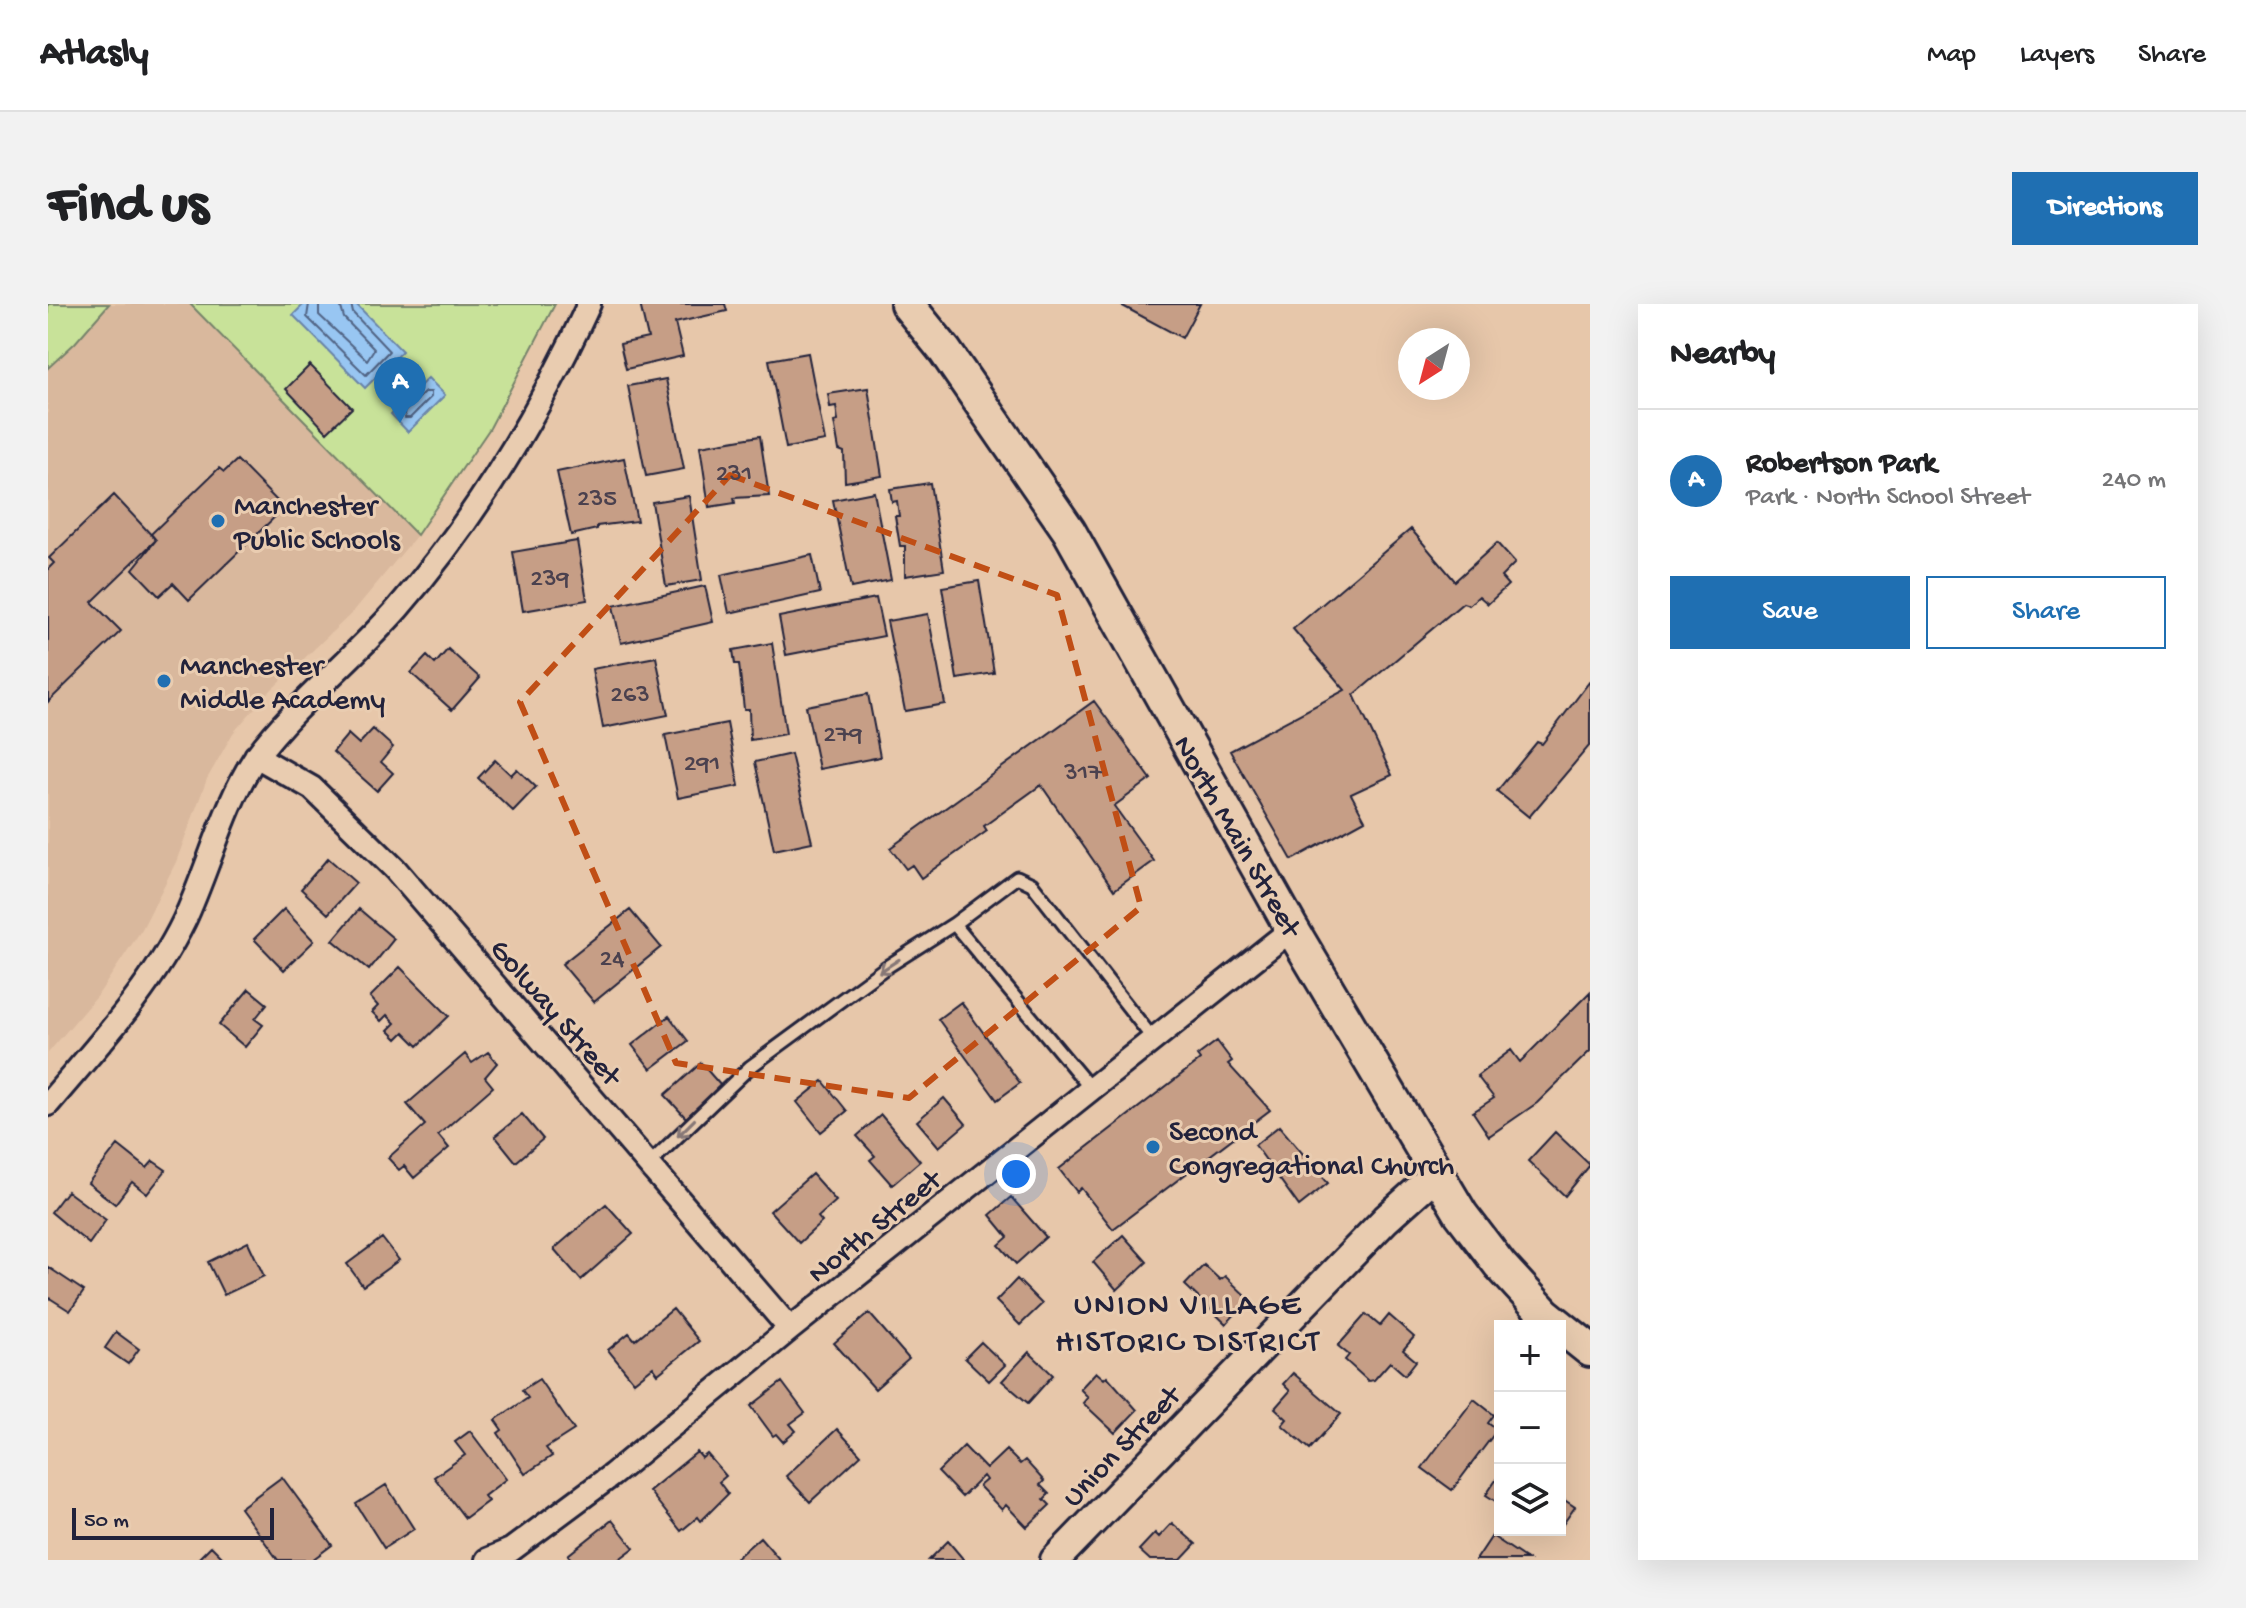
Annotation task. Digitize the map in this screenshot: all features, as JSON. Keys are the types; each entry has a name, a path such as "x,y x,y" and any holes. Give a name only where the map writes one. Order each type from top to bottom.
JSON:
{"main road":[{"name":"North Main Street","path":"907,304 945,351 1069,531 1292,929 1436,1174 1500,1265 1545,1314 1590,1350"}],"street":[{"path":"48,1104 131,1004 183,923 239,788 256,756 399,607 464,523 522,435 589,304"},
{"name":"Golway Street","path":"256,756 312,788 395,869 790,1329"},
{"name":"North Street","path":"487,1560 516,1555 790,1329 1292,929"},
{"name":"Union Street","path":"1055,1560 1386,1219 1436,1174"}],"lane":[{"path":"649,1164 750,1067 1017,877 1032,884 1154,1040"},
{"path":"954,924 1091,1089"}],"highlighted area":[{"path":"730,475 1057,595 1141,907 909,1098 676,1063 520,702"}],"shaded area":[{"name":"Manchester Middle Academy","path":"109,304 190,304 417,535 353,612 267,694 233,733 207,779 176,862 142,929 100,992 48,1053 48,368"}],"green space":[{"path":"48,304 109,304 48,368"},
{"path":"190,304 555,304 490,428 417,535"}],"water":[{"path":"304,304 356,304 402,351 365,388 293,315"},
{"path":"428,378 445,395 408,432 391,414"}],"building":[{"path":"640,304 725,304 727,311 675,323 683,356 626,369 620,344 648,338"},
{"path":"1119,304 1200,304 1182,338"},
{"path":"808,353 825,441 786,448 769,360"},
{"path":"310,365 352,408 327,432 286,389"},
{"path":"666,379 684,469 646,476 628,386"},
{"path":"868,388 882,476 845,482 844,452 839,450 834,422 838,421 836,406 830,407 828,394"},
{"path":"760,436 769,496 734,498 735,503 709,507 700,446"},
{"path":"624,458 637,521 597,526 597,529 571,535 557,472"},
{"name":"Manchester Public Schools","path":"237,460 284,508 189,600 173,583 159,596 133,569 156,540 151,534 219,468 224,472"},
{"path":"930,483 944,570 905,576 905,546 900,546 895,516 899,516 897,501 892,502 890,489"},
{"path":"874,492 891,580 851,588 833,500"},
{"path":"114,495 156,540 92,602 121,631 48,702 48,569 54,563 49,558"},
{"path":"689,496 702,580 666,586 652,502"},
{"path":"1411,529 1455,581 1497,543 1515,563 1501,577 1508,585 1488,604 1479,596 1469,605 1463,603 1354,695 1392,775 1351,794 1365,820 1292,860 1230,751 1345,690 1293,629"},
{"path":"577,541 587,600 523,611 513,552"},
{"path":"812,555 820,593 729,613 721,575"},
{"path":"979,581 994,673 957,679 942,587"},
{"path":"705,586 713,622 621,643 613,606"},
{"path":"876,598 884,636 786,655 779,617"},
{"path":"928,614 945,704 905,711 887,621"},
{"path":"772,643 786,734 750,740 749,709 744,709 739,664 735,664 733,650"},
{"path":"448,649 480,678 452,710 411,673 427,656 435,664"},
{"path":"656,657 668,715 603,728 592,669"},
{"path":"1590,681 1590,745 1529,817 1497,791 1537,742 1542,744"},
{"path":"868,694 880,757 819,769 806,706"},
{"path":"1094,701 1151,779 1114,806 1154,861 1114,890 1041,785 984,826 987,831 921,878 912,865 906,869 890,848"},
{"path":"727,723 739,786 678,798 665,735"},
{"path":"373,729 393,747 381,762 393,773 377,791 333,752 348,734 359,744"},
{"path":"791,754 812,842 774,850 755,762"},
{"path":"495,760 511,775 517,769 536,787 513,811 478,778"},
{"path":"328,858 356,883 328,914 301,889"},
{"path":"284,909 314,941 284,970 254,939"},
{"path":"359,909 394,939 369,970 333,940"},
{"path":"630,910 661,947 594,1002 562,964"},
{"path":"400,967 449,1016 418,1046 404,1032 397,1039 388,1030 395,1023 387,1015 381,1021 372,1012 378,1006 370,997"},
{"path":"249,989 267,1004 255,1019 263,1025 245,1047 219,1025"},
{"path":"1590,992 1590,1051 1537,1103 1489,1136 1473,1112 1494,1098 1477,1076 1511,1050 1520,1062"},
{"path":"961,1002 1020,1083 997,1100 938,1019"},
{"path":"669,1016 688,1041 651,1069 632,1045"},
{"name":"Second Congregational Church","path":"1217,1041 1232,1061 1228,1064 1270,1110 1113,1229 1081,1188 1077,1192 1059,1169 1200,1060 1197,1056"},
{"path":"488,1052 497,1063 485,1077 493,1087 438,1135 449,1148 414,1178 404,1166 399,1170 388,1158 425,1125 407,1104 465,1054 472,1063"},
{"path":"701,1063 721,1086 686,1118 665,1095"},
{"path":"823,1081 847,1111 821,1132 797,1102"},
{"path":"944,1098 966,1124 939,1147 917,1121"},
{"path":"522,1114 543,1139 516,1162 495,1136"},
{"path":"881,1115 920,1161 892,1185 870,1160 875,1156 857,1136"},
{"path":"1279,1126 1328,1183 1299,1206 1255,1145"},
{"path":"1555,1132 1590,1165 1565,1196 1528,1161"},
{"path":"118,1145 147,1168 153,1161 166,1170 147,1194 132,1182 115,1204 88,1183"},
{"path":"812,1174 836,1201 818,1217 822,1222 799,1243 770,1211"},
{"path":"67,1191 106,1220 89,1244 51,1212"},
{"path":"1011,1197 1046,1237 1016,1264 999,1245 1008,1237 990,1215"},
{"path":"606,1204 633,1234 581,1280 554,1249"},
{"path":"1123,1235 1147,1262 1117,1290 1093,1262"},
{"path":"382,1238 399,1260 363,1286 347,1264"},
{"path":"248,1242 264,1276 224,1295 208,1262"},
{"path":"1204,1265 1220,1280 1225,1276 1249,1299 1226,1324 1185,1285"},
{"path":"48,1267 84,1291 70,1311 48,1297"},
{"path":"1017,1279 1042,1304 1020,1325 996,1301"},
{"path":"673,1309 699,1341 658,1374 653,1367 634,1382 608,1350 629,1333 635,1340"},
{"path":"869,1313 909,1359 875,1389 834,1343"},
{"path":"1366,1314 1380,1326 1389,1315 1414,1337 1403,1350 1416,1361 1405,1375 1390,1362 1374,1380 1368,1381 1345,1360 1349,1355 1338,1346"},
{"path":"116,1332 139,1349 128,1364 105,1348"},
{"path":"981,1342 1005,1365 989,1381 965,1358"},
{"path":"1029,1352 1053,1375 1028,1403 1002,1381"},
{"path":"1096,1372 1104,1379 1107,1376 1137,1410 1115,1433 1083,1403 1088,1397 1080,1389"},
{"path":"1293,1373 1341,1414 1310,1449 1282,1425 1287,1419 1275,1408 1290,1391 1283,1384"},
{"path":"539,1379 574,1430 546,1448 552,1456 525,1474 498,1433 502,1430 495,1420 528,1398 522,1390"},
{"path":"782,1382 805,1413 790,1424 796,1431 783,1442 776,1434 773,1436 751,1406"},
{"path":"1474,1399 1494,1415 1488,1423 1494,1428 1494,1434 1452,1490 1422,1468"},
{"path":"837,1429 861,1455 810,1502 786,1476"},
{"path":"470,1431 506,1479 484,1496 488,1501 465,1518 434,1477 465,1455 455,1442"},
{"path":"964,1446 986,1469 1006,1450 1020,1464 1025,1460 1044,1481 1040,1485 1049,1494 1044,1499 1050,1505 1027,1527 1006,1505 1002,1510 979,1486 986,1480 983,1476 962,1497 938,1472"},
{"path":"697,1452 702,1458 707,1454 726,1476 719,1482 728,1494 701,1521 698,1517 681,1531 649,1491"},
{"path":"282,1477 332,1545 312,1560 278,1560 240,1508"},
{"path":"1494,1483 1494,1500 1486,1495"},
{"path":"386,1485 414,1529 384,1548 356,1504"},
{"path":"1566,1501 1575,1507 1566,1520"},
{"path":"612,1520 634,1548 618,1560 572,1560 568,1555"},
{"path":"1172,1523 1196,1544 1181,1560 1150,1560 1139,1550 1155,1533 1159,1537"},
{"path":"1492,1536 1528,1560 1476,1560"},
{"path":"760,1537 780,1560 734,1560"},
{"path":"948,1541 964,1560 929,1560"},
{"path":"211,1546 225,1560 197,1560"}],"place":[{"name":"Robertson Park","path":"400,423"},
{"name":"Manchester Public Schools","path":"218,521"},
{"name":"Manchester Middle Academy","path":"164,681"},
{"name":"Second Congregational Church","path":"1153,1147"}],"district":[{"name":"UNION VILLAGE HISTORIC DISTRICT","path":"1188,1320"}]}
